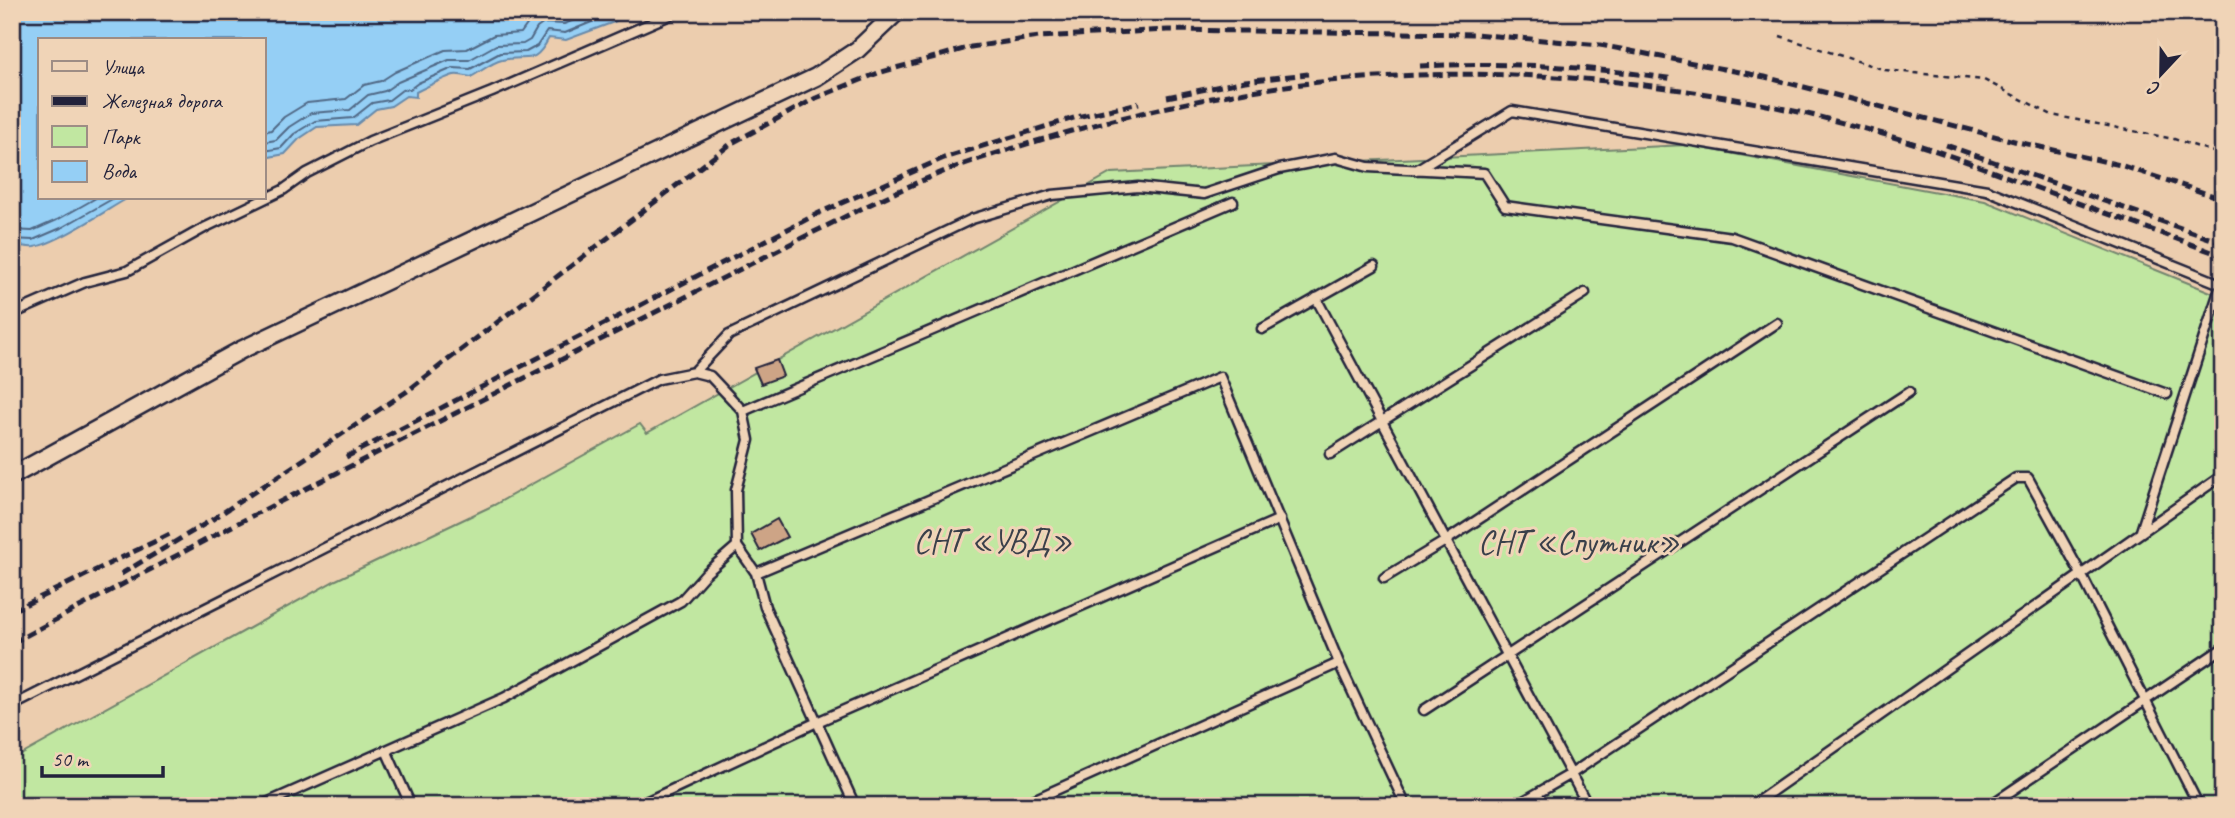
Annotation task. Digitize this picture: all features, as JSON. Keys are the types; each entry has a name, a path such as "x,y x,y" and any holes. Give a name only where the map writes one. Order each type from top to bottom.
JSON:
{"street":[{"path":"12,476 241,350 816,77 857,50 897,12"}],"lane":[{"path":"266,198 307,173 370,141 677,12"},
{"path":"1416,170 1512,111 1987,190 2222,285 2140,533"},
{"path":"694,372 729,335 972,219 1052,195 1138,187 1204,194 1279,169 1336,158 1368,167 1484,173 1505,206 1732,237 2167,394"},
{"path":"12,314 85,282 127,271 206,227 262,200"},
{"path":"743,411 1233,202"},
{"path":"1262,329 1374,266"},
{"path":"1330,454 1585,293"},
{"path":"1317,298 1588,806"},
{"path":"1384,578 1447,540 1777,323"},
{"path":"12,706 659,379 694,372 710,376 743,411 749,440 736,490 737,545 756,573 765,607 855,806"},
{"path":"756,573 1220,377 1339,663 1406,806"},
{"path":"1424,710 1909,392"},
{"path":"1751,806 2223,475"},
{"path":"1515,806 1571,774 2016,478 2028,478 2081,574 2199,806"},
{"path":"637,806 817,722 1280,519"},
{"path":"260,806 504,698 681,601 706,573 737,545"},
{"path":"1989,806 2223,648"},
{"path":"1020,806 1339,663"},
{"path":"386,750 411,806"}],"path":[{"path":"1780,36 1885,70 1984,80 2052,115 2175,139 2223,155"}],"green space":[{"path":"1686,145 1985,201 2223,297 2223,806 12,806 12,760 336,580 494,505 640,424 647,433 1111,173"}],"water":[{"path":"12,12 628,12 614,22 566,40 549,38 534,57 498,61 471,77 456,75 446,78 416,92 416,97 406,96 391,106 376,109 356,125 317,127 299,139 285,154 266,158 266,38 38,38 38,200 125,200 44,244 12,247"}],"building":[{"path":"777,360 783,376 761,384 754,368"},
{"path":"777,519 787,537 760,551 751,534"}],"railway":[{"path":"121,574 210,521 406,392 732,143 816,98 878,73 971,47 1039,37 1168,30 1474,34 1600,45 1765,77 2018,142 2120,165 2223,199"},
{"path":"1420,66 1547,66 1674,79"},
{"path":"1167,97 1245,81 1308,74"},
{"path":"12,643 236,524 912,185 976,160 1074,130 1140,113 1240,93 1320,82 1482,74 1645,85 1726,97 1901,139 2223,256"},
{"path":"346,457 819,213 944,158 1077,117 1139,103"},
{"path":"1946,145 2223,243"},
{"path":"12,611 172,533"}],"park label":[{"name":"СНТ «УВД»","path":"993,541"},
{"name":"СНТ «Спутник»","path":"1579,542"}]}
